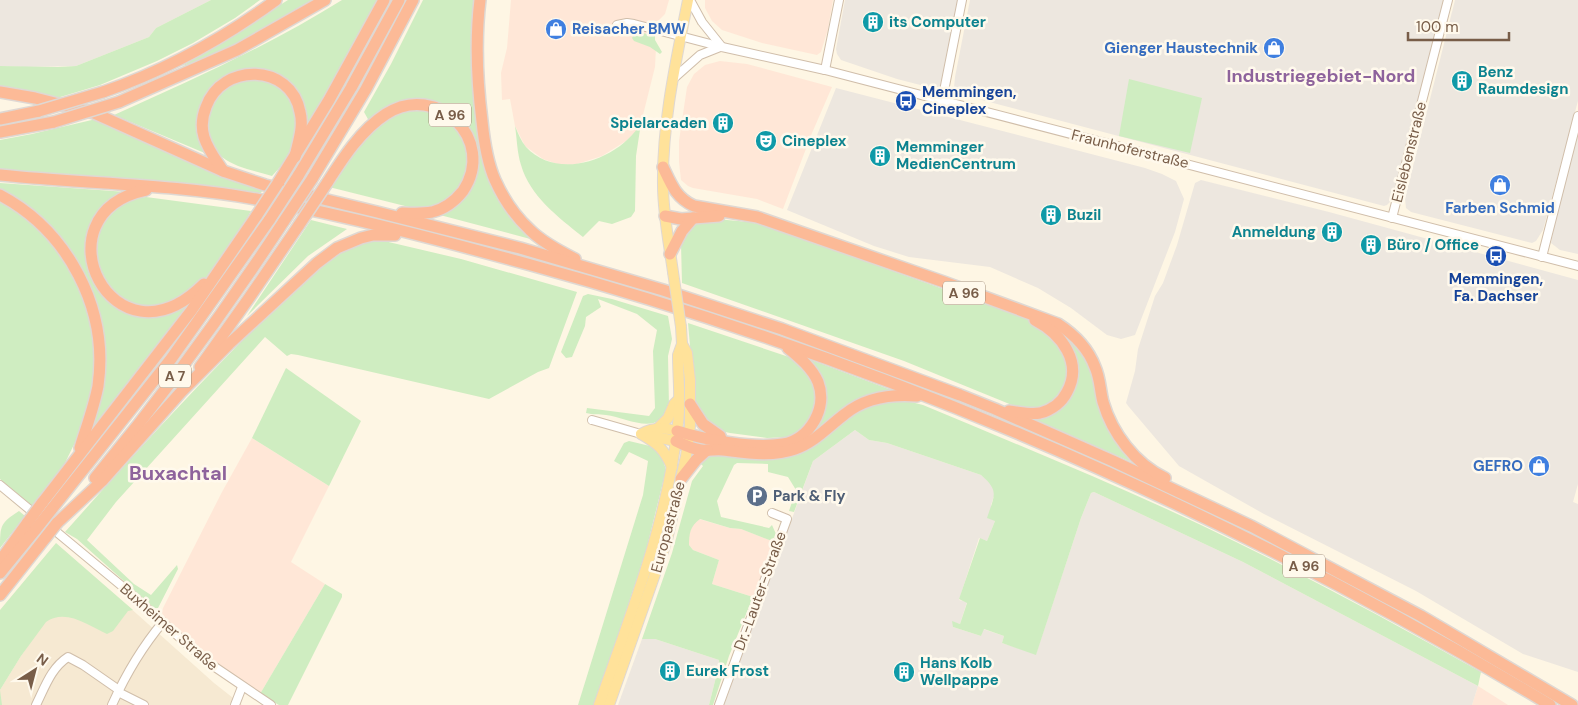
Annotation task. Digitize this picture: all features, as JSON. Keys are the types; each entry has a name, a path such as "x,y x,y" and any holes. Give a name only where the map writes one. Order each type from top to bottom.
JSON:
{"highway":[{"path":"0,119 39,111 103,92 144,75 189,54 276,0"},
{"path":"0,132 54,122 120,102 237,50 325,0"},
{"path":"229,257 295,157 384,0"},
{"name":"A 7","path":"0,573 47,506 171,359 270,219 351,88 399,0"},
{"name":"A 7","path":"0,595 57,523 104,468 237,293 312,179 366,89 413,0"},
{"path":"480,0 476,61 479,101 487,155 495,180 510,206 530,231 571,260 602,278"},
{"path":"223,171 205,141 203,116 210,98 217,88 243,74 258,74 276,80 286,86 298,102 301,113 301,129 295,157"},
{"name":"A 96","path":"0,92 35,98 94,113 223,171 264,185 571,260"},
{"name":"A 96","path":"182,392 249,298 356,141 387,113 401,107 418,104 441,109 448,113 467,134 473,158 470,175 459,196 445,207 434,212 422,214 377,212"},
{"path":"663,167 678,195 685,202 701,208 757,216 1058,324 1073,333 1088,353 1096,368 1110,420 1130,451 1140,462 1159,476 1200,495 1212,507"},
{"name":"A 96","path":"0,175 166,187 218,193 329,213 565,274 602,278 663,290 782,329 995,408 1212,507 1318,560 1413,611 1572,705"},
{"name":"A 96","path":"166,187 133,193 112,206 105,213 96,228 92,242 92,265 101,286 114,299 131,308 147,312 164,310 190,298 229,257"},
{"name":"A 7","path":"0,195 36,219 59,243 80,278 90,302 99,344 98,384 96,398 76,458"},
{"path":"665,216 680,211 701,208"},
{"name":"A 96","path":"665,216 680,219 720,216 756,220 1038,322 1058,336 1066,347 1071,358 1073,370 1072,384 1064,399 1054,407 1042,412 1021,413 995,408"},
{"path":"670,254 682,231 693,218"},
{"path":"57,523 102,481 182,392 267,308 317,263 338,248 373,234 440,241"},
{"name":"A 7","path":"47,506 76,458 191,311 229,257"},
{"name":"A 96","path":"602,278 931,397 1065,453 1243,535 1432,635 1550,705"},
{"path":"676,436 688,440 758,445 782,444 800,438 808,431 815,420 820,403 820,387 804,361 778,341"},
{"name":"A 96","path":"688,440 707,450 719,449 751,454 784,452 798,448 818,436 844,414 868,401 891,395 931,397"},
{"path":"690,404 702,424 720,436 722,441"},
{"path":"681,479 696,460 707,450"},
{"name":"A 7","path":"0,561 32,526"}],"main road":[{"name":"Europastraße","path":"599,705 652,553 672,468 679,399 678,355 682,344 665,216 663,167 673,79 689,0"},
{"name":"Europastraße","path":"610,705 667,540 681,479 688,440 690,404 687,353 682,344"},
{"path":"658,428 668,418 674,404 679,399"},
{"path":"641,434 649,429 658,428 676,436"},
{"path":"641,434 676,436"},
{"path":"641,434 657,443 668,458 672,468"}],"street":[{"path":"673,79 700,55 722,47 702,22 689,0"},
{"path":"825,70 839,0"},
{"path":"942,100 962,0"},
{"name":"Eislebenstraße","path":"1392,218 1448,0"},
{"name":"Fraunhoferstraße","path":"617,25 622,23 634,24 722,47 825,70 1578,266"},
{"path":"1542,257 1578,116"},
{"path":"592,420 641,434"},
{"name":"Buxheimer Straße","path":"0,485 72,544 206,661 270,705"},
{"name":"Dr.-Lauter-Straße","path":"719,705 787,519 772,513"},
{"path":"112,705 118,691 151,636 163,622"},
{"path":"36,705 50,676 59,663 68,657 83,665 118,691 144,705"},
{"path":"235,705 242,687"}],"shaded area":[{"path":"0,0 211,0 156,28 149,37 76,66 25,67 0,66"},
{"path":"511,0 669,0 665,14 656,23 653,38 656,48 655,67 641,123 635,133 626,141 602,156 574,165 557,164 543,159 525,146 515,126 510,99 502,100 501,73 507,48"},
{"path":"705,0 833,0 828,29 821,52 817,55 762,43 722,30 712,21 705,8"},
{"path":"845,0 958,0 941,85 936,89 897,79 841,60 836,49"},
{"path":"970,0 1444,0 1395,190 1390,202 1384,206 959,94 954,88 955,77"},
{"path":"1455,0 1578,0 1578,101 1543,230 1536,241 1532,243 1411,212 1406,208 1405,198"},
{"path":"720,61 747,64 832,87 783,209 757,199 693,188 681,180 679,141 687,87 694,74 705,65"},
{"path":"836,88 1145,168 1176,181 1184,199 1175,232 1135,335 1121,339 1107,335 1071,308 1038,288 990,267 909,257 874,246 787,210"},
{"path":"1578,134 1578,254 1560,250 1551,243"},
{"path":"1201,180 1329,212 1578,280 1578,484 1573,502 1578,504 1578,672 1523,654 1416,591 1264,514 1179,466 1129,407 1126,403 1135,371 1138,349 1155,296 1163,283 1177,245 1195,183"},
{"path":"855,430 869,440 887,443 981,475 991,483 995,493 991,505 995,521 987,541 979,538 959,600 967,602 960,624 953,622 953,627 981,636 983,629 1004,636 1002,643 1036,654 1081,518 1091,493 1094,492 1243,562 1478,686 1472,705 724,705 813,461"},
{"path":"252,438 329,486 291,562 325,584 260,694 205,654 166,620 162,613 222,492"},
{"path":"699,519 730,528 741,529 775,542 753,597 712,584 719,560 693,550 689,545 689,534 693,524"},
{"path":"128,606 214,683 242,705 0,705 0,690 48,617"},
{"path":"642,639 655,639 719,660 709,705 618,705"},
{"path":"1478,686 1508,705 1472,705"}],"green space":[{"path":"211,0 260,0 235,18 193,43 157,61 100,85 57,98 0,87 0,66 76,66 149,37 156,28"},
{"path":"288,0 312,0 232,46 199,61 182,66"},
{"path":"342,0 378,0 308,124 303,106 265,72 255,69 240,70 232,73 218,81 208,92 206,112 207,154 114,115 259,47"},
{"path":"423,0 476,0 473,27 498,197 514,220 534,240 440,215 466,193 472,184 476,172 476,148 472,137 467,126 451,109 436,103 411,100 393,106 369,121 364,112 391,64"},
{"path":"635,32 655,36 655,40 662,52 660,54 650,47 634,41 632,38"},
{"path":"260,79 276,85 289,97 298,120 292,148 282,165 272,176 240,167 228,161 214,148 209,139 208,118 212,107 225,89 237,81"},
{"path":"1129,79 1202,98 1190,153 1119,136"},
{"path":"419,109 439,114 455,127 466,147 468,161 463,181 455,194 447,201 421,210 329,187 352,154 381,123 404,111"},
{"path":"96,119 225,178 263,190 259,195 0,171 0,140"},
{"path":"641,123 636,156 635,211 631,217 612,224 599,221 583,237 546,205 531,187 520,160 515,126 526,147 539,157 555,163 571,164 588,162 604,156 619,147"},
{"path":"0,183 127,192 102,209 89,231 86,255 93,279 107,298 128,312 155,315 188,307 90,434 101,389 84,276 0,191"},
{"path":"146,197 251,211 225,254 201,284 186,295 156,307 128,302 116,294 106,283 96,256 101,228 110,216 126,203"},
{"path":"0,200 28,218 61,253 85,298 95,346 92,391 81,430 65,463 34,507 0,479"},
{"path":"716,219 749,222 766,226 1025,318 1049,334 1061,347 1068,363 1067,382 1058,398 1051,404 1041,409 1024,410 904,361 682,283 681,244 692,224"},
{"path":"311,220 347,229 308,256 247,316"},
{"path":"380,240 461,259 577,292 549,368 489,399 298,355 291,354 287,356 265,337 116,502 87,540 134,584 151,595 177,565 178,569 158,608 154,608 77,539 65,532 192,392 297,286 324,264 347,249"},
{"path":"588,294 612,299 668,316 672,339 668,356 669,407 664,416 658,421 650,424 586,413 587,408 649,416 655,408 653,351 657,330 637,314 598,299 601,307 586,317 585,326 572,357 566,358 561,352 583,296"},
{"path":"688,323 786,356 796,360 806,368 817,392 817,404 804,429 789,437 767,438 712,429 695,403"},
{"path":"1052,327 1061,330 1085,354 1132,458 1129,461 1036,420 1076,382"},
{"path":"806,358 894,391 857,401 840,411 812,435 810,434 822,409"},
{"path":"286,368 361,421 329,486 252,438"},
{"path":"903,400 923,405 1063,464 1237,542 1342,596 1481,672 1478,686 1243,562 1094,492 1091,493 1081,518 1036,655 1002,643 1004,636 984,629 981,636 953,627 952,621 960,624 967,603 959,599 980,538 987,541 995,521 987,518 994,494 991,485 981,475 887,443 869,440 855,430 813,461 794,512 789,511 796,490 788,477 768,472 768,464 737,463 734,465 717,501 721,517 769,528 772,525 776,534 772,541 741,529 730,528 700,519 692,527 689,545 693,550 719,560 712,584 753,597 729,656 713,705 709,705 719,660 655,639 642,639 672,553 692,481 703,466 700,463 715,455 777,457 865,405"},
{"path":"629,441 650,446 657,451 662,457 666,470 646,551 595,705 578,705 643,495 648,461 629,452 621,465 614,461 624,443"},
{"path":"19,511 25,516 0,548 2,526"},
{"path":"56,543 133,610 128,611 113,631 107,634 85,623 69,618 54,618 46,622 21,656 0,690 0,610"},
{"path":"325,584 342,594 342,597 288,705 279,705 260,694"}],"place":[{"name":"its Computer","path":"873,22"},
{"name":"Reisacher BMW","path":"556,29"},
{"name":"Gienger Haustechnik","path":"1274,48"},
{"name":"Benz Raumdesign","path":"1462,81"},
{"name":"Memmingen, Cineplex","path":"906,101"},
{"name":"Spielarcaden","path":"723,123"},
{"name":"Cineplex","path":"766,141"},
{"name":"Memminger MedienCentrum","path":"880,156"},
{"name":"Farben Schmid","path":"1500,185"},
{"name":"Buzil","path":"1051,215"},
{"name":"Anmeldung","path":"1332,232"},
{"name":"Büro / Office","path":"1371,245"},
{"name":"Memmingen, Fa. Dachser","path":"1496,256"},
{"name":"GEFRO","path":"1539,466"},
{"name":"Park & Fly","path":"757,496"},
{"name":"Eurek Frost","path":"670,671"},
{"name":"Hans Kolb Wellpappe","path":"904,672"}],"district":[{"name":"Industriegebiet-Nord","path":"1321,76"},
{"name":"Buxachtal","path":"178,473"}]}
